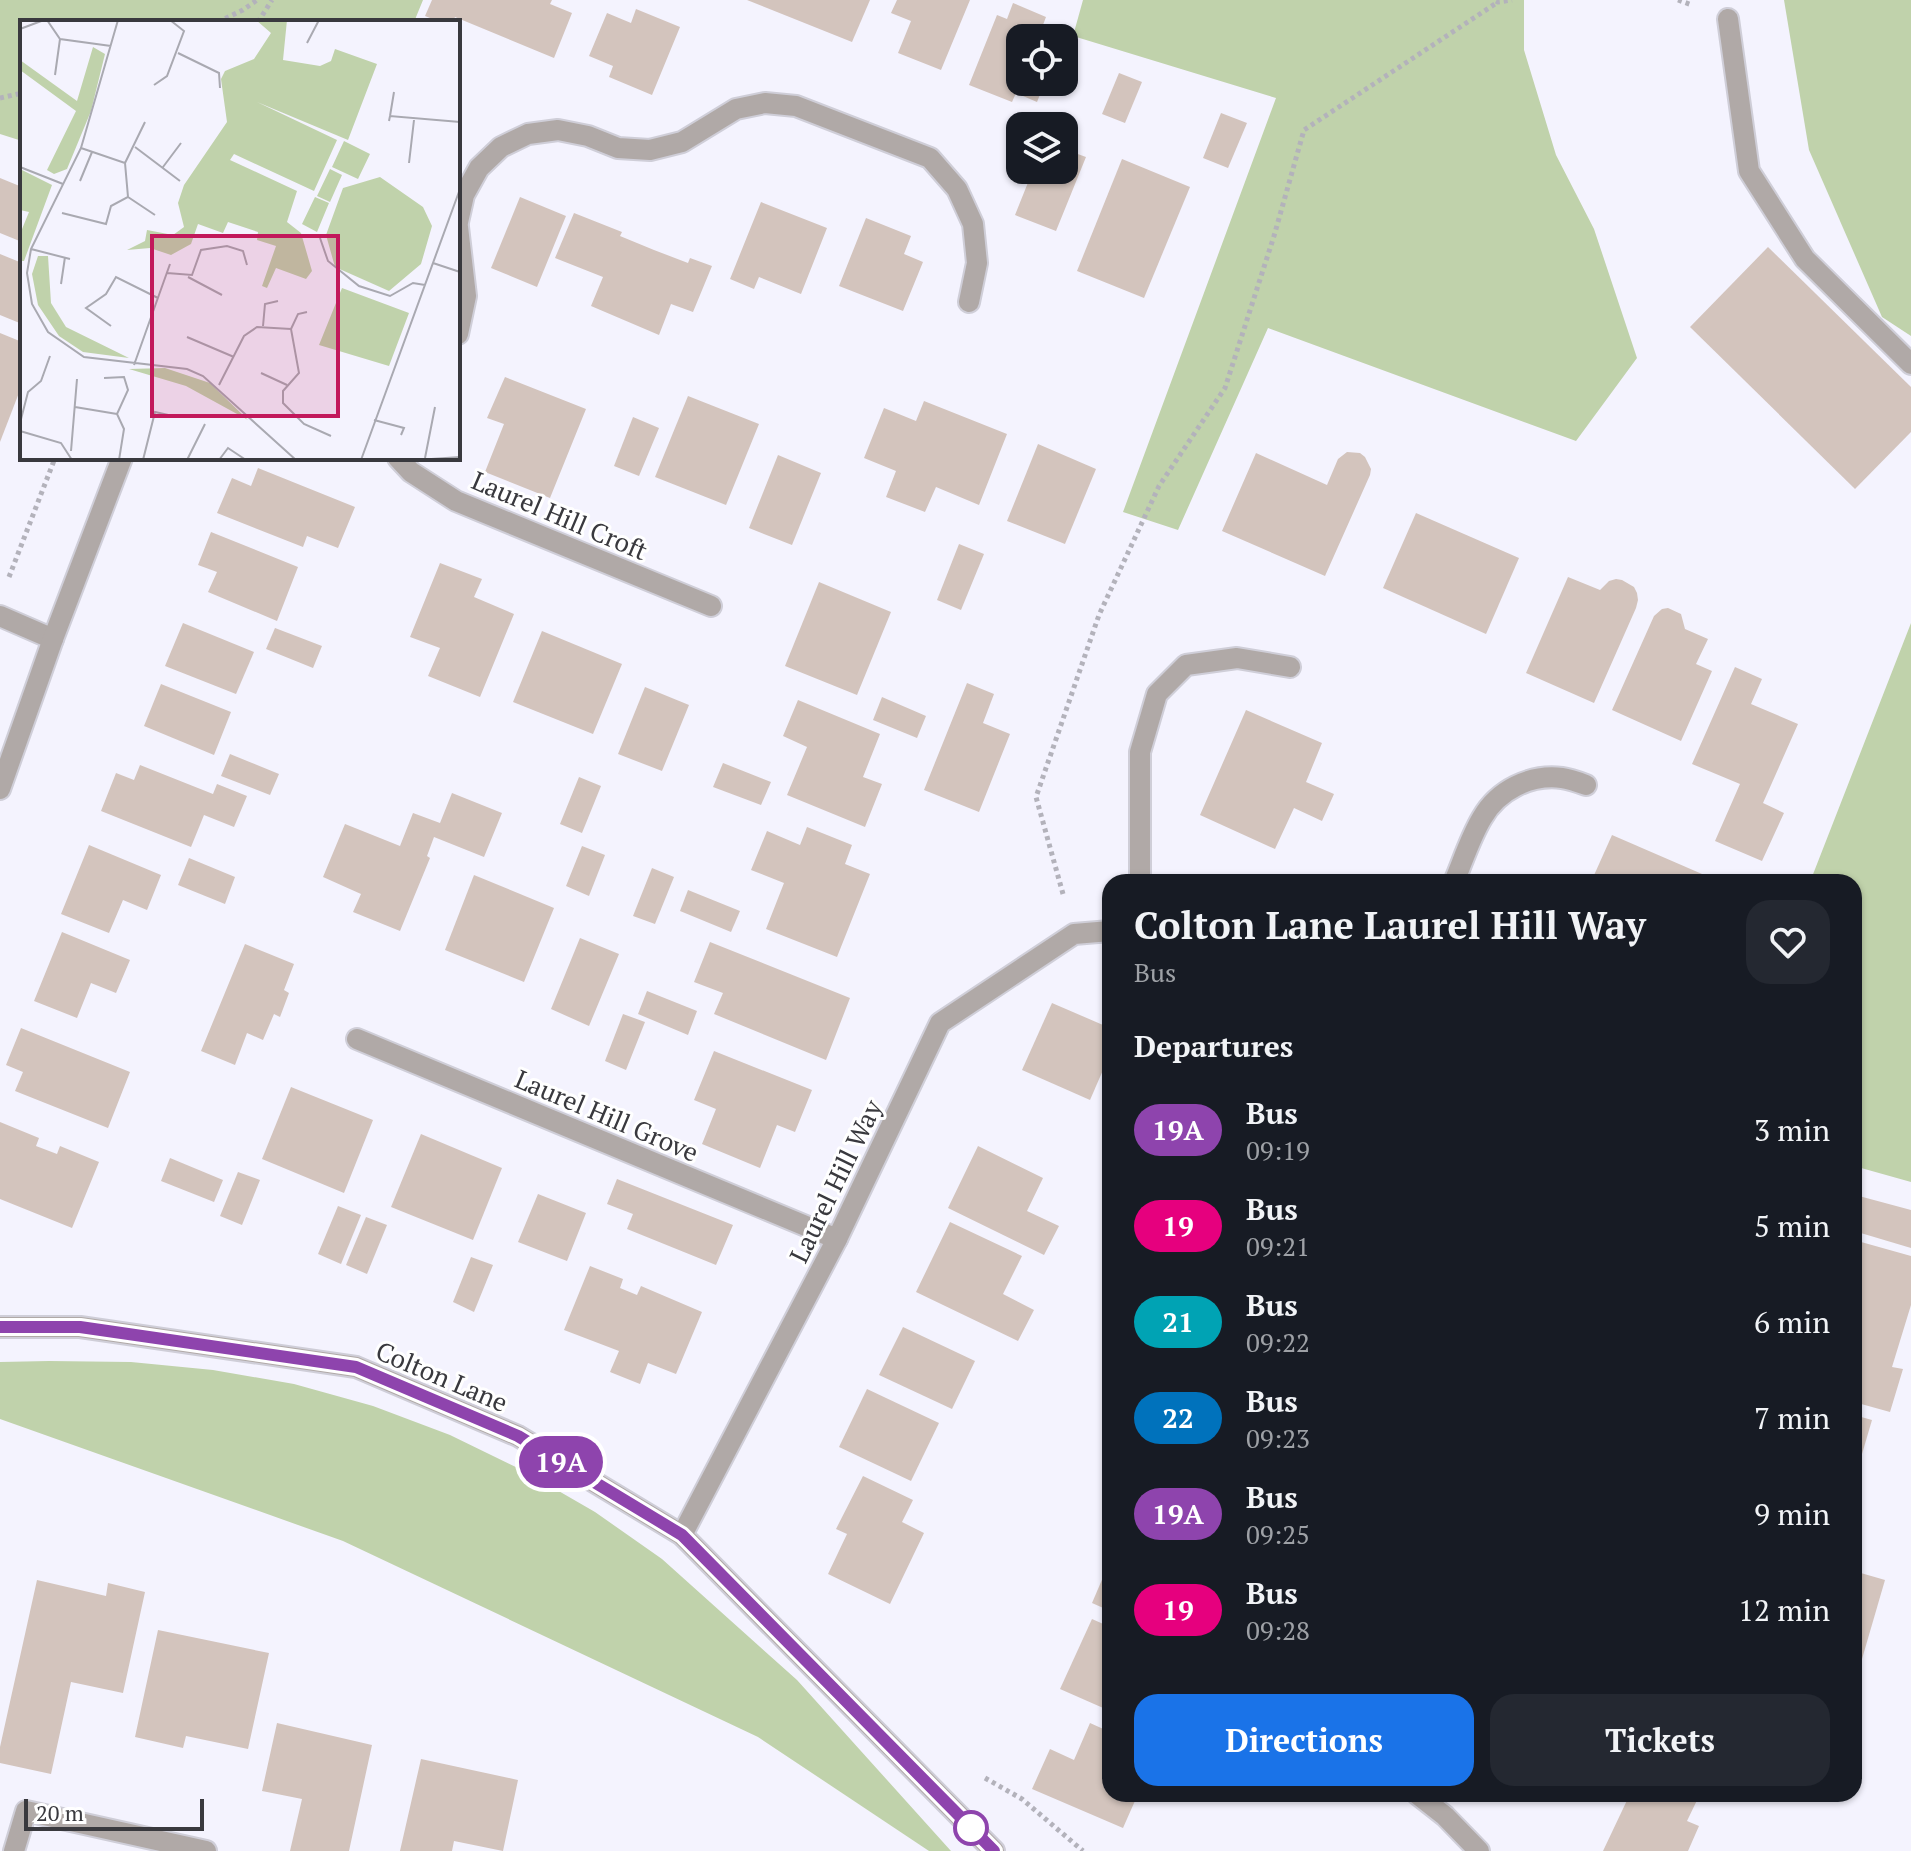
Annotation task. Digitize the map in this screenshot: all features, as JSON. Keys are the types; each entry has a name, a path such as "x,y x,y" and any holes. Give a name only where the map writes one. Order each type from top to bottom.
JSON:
{"street":[{"path":"1728,19 1749,171 1805,259 1911,364"},
{"path":"460,214 464,195 479,168 501,147 528,134 558,130 588,136 618,148 650,150 682,142 736,109 765,103 796,106 930,158 957,189 973,224 977,263 969,302"},
{"path":"460,242 466,296 460,324"},
{"path":"0,789 121,460"},
{"name":"Laurel Hill Croft","path":"400,460 411,472 456,501 711,606"},
{"path":"0,616 53,639"},
{"path":"1140,874 1140,752 1157,694 1186,665 1237,658 1290,667"},
{"path":"1457,874 1482,817 1497,799 1516,785 1539,778 1563,778 1586,785"},
{"name":"Laurel Hill Way","path":"682,1535 837,1239 940,1023 1074,934 1102,932"},
{"name":"Laurel Hill Grove","path":"357,1039 837,1239"},
{"name":"Colton Lane","path":"0,1327 80,1327 356,1367 518,1436 682,1535 994,1851"},
{"path":"1427,1802 1479,1851"},
{"path":"14,1851 26,1811 206,1851"}],"path":[{"path":"222,20 257,0"},
{"path":"259,20 272,0"},
{"path":"1074,934 1036,797 1105,600 1159,486 1225,388 1304,130 1496,1 1512,0"},
{"path":"0,98 20,93"},
{"path":"5,586 54,460"}],"green space":[{"path":"0,0 423,0 415,20 20,20 20,140 0,134"},
{"path":"1083,0 1524,0 1524,50 1556,155 1594,229 1637,358 1576,441 1268,328 1178,530 1123,512 1276,98 1078,38 1076,24"},
{"path":"1784,0 1911,0 1911,336 1882,317 1809,150"},
{"path":"1911,623 1911,1182 1862,1168 1862,874 1813,874"},
{"path":"0,1362 131,1362 213,1370 294,1384 373,1406 450,1435 524,1471 595,1512 662,1559 797,1680 951,1851 929,1851 758,1737 343,1541 0,1419"}],"building":[{"path":"432,0 552,0 550,4 572,13 554,58 455,17 454,20 435,20 425,16"},
{"path":"747,0 870,0 852,42"},
{"path":"897,0 970,0 941,70 898,53 911,21 891,13"},
{"path":"1013,3 1046,17 1043,24 1006,24 1006,96 1015,96 1012,102 969,85 997,15 1007,19"},
{"path":"636,9 680,27 652,95 609,77 613,66 589,56 607,13 631,23"},
{"path":"1119,73 1142,82 1125,123 1102,114"},
{"path":"1023,96 1039,96 1037,102"},
{"path":"1221,113 1247,123 1228,168 1203,158"},
{"path":"1078,154 1086,157 1078,177"},
{"path":"1122,159 1190,187 1144,298 1077,271"},
{"path":"0,178 20,186 20,241 0,233"},
{"path":"1027,184 1075,184 1056,231 1015,215"},
{"path":"520,197 566,216 537,287 491,268"},
{"path":"761,202 827,228 801,294 759,277 754,289 730,279"},
{"path":"574,213 622,232 620,236 654,250 688,263 690,258 712,266 693,312 671,304 659,335 591,306 603,277 555,258"},
{"path":"866,218 911,236 904,254 923,262 903,311 839,286"},
{"path":"1768,247 1911,387 1911,432 1855,489 1690,327"},
{"path":"0,254 20,262 20,323 0,315"},
{"path":"0,333 20,341 20,390 0,442"},
{"path":"505,377 586,409 550,498 485,472 504,424 487,418"},
{"path":"688,396 759,424 726,505 655,477"},
{"path":"924,401 1007,434 979,505 936,487 925,512 886,497 896,471 864,458 884,408 916,421"},
{"path":"633,417 659,428 639,476 614,466"},
{"path":"1038,444 1096,469 1065,544 1007,521"},
{"path":"1347,452 1360,453 1365,457 1371,469 1370,475 1325,576 1222,531 1256,453 1327,485 1338,459"},
{"path":"778,455 821,473 792,545 749,528"},
{"path":"258,468 355,507 338,548 307,536 303,547 217,513 232,478 251,486"},
{"path":"1416,513 1519,558 1486,634 1383,588"},
{"path":"211,532 298,567 277,621 208,592 217,572 198,565"},
{"path":"959,544 984,554 961,610 937,600"},
{"path":"440,563 482,579 474,597 514,614 480,697 428,676 440,648 410,637"},
{"path":"1568,577 1600,590 1609,581 1622,580 1634,587 1637,593 1636,608 1594,703 1526,673"},
{"path":"819,582 891,612 857,695 785,666"},
{"path":"1668,608 1681,614 1685,629 1708,639 1696,664 1712,671 1681,741 1612,710 1654,616"},
{"path":"183,623 254,652 236,694 165,666"},
{"path":"275,628 322,646 313,668 266,649"},
{"path":"542,631 622,664 593,734 513,702"},
{"path":"1735,667 1762,679 1751,704 1798,724 1763,803 1784,813 1762,861 1715,841 1740,784 1692,764"},
{"path":"967,683 994,694 983,723 1010,734 979,812 924,790"},
{"path":"161,684 231,712 214,755 144,726"},
{"path":"645,687 689,705 662,771 618,754"},
{"path":"882,697 926,716 917,738 873,720"},
{"path":"798,700 880,734 863,777 882,784 865,827 787,795 807,747 783,736"},
{"path":"1246,710 1322,743 1306,782 1334,794 1322,821 1294,808 1275,849 1200,815"},
{"path":"230,754 279,774 270,795 221,776"},
{"path":"723,763 771,782 761,805 713,787"},
{"path":"140,765 213,794 217,784 247,796 234,827 204,815 191,847 101,811 116,773 134,780"},
{"path":"579,777 601,786 582,833 560,824"},
{"path":"452,793 502,813 484,857 434,837 427,856 430,858 400,931 353,912 361,894 323,877 345,824 400,846 413,813 440,823"},
{"path":"807,827 852,845 845,864 870,874 837,957 766,929 784,883 751,870 767,831 800,845"},
{"path":"1612,835 1702,874 1595,874"},
{"path":"89,845 161,875 147,910 123,900 109,933 61,914"},
{"path":"582,846 605,855 589,896 566,886"},
{"path":"189,858 235,877 225,904 178,885"},
{"path":"652,868 674,877 655,924 633,916"},
{"path":"474,875 554,908 524,982 445,950"},
{"path":"688,890 740,911 731,932 680,911"},
{"path":"62,932 130,960 116,993 91,983 77,1018 34,1001"},
{"path":"580,938 619,954 589,1026 551,1009"},
{"path":"710,942 850,998 826,1060 714,1014 723,993 694,982"},
{"path":"245,944 294,964 284,990 289,993 280,1017 274,1014 263,1040 247,1033 235,1065 201,1051"},
{"path":"647,991 697,1011 688,1035 638,1014"},
{"path":"1052,1003 1102,1025 1102,1072 1090,1100 1022,1070"},
{"path":"623,1014 645,1022 626,1070 605,1061"},
{"path":"21,1028 130,1072 108,1128 15,1091 23,1072 6,1065"},
{"path":"714,1051 812,1090 795,1132 777,1125 760,1168 702,1144 716,1109 694,1100"},
{"path":"291,1087 373,1120 344,1193 262,1159"},
{"path":"0,1122 39,1138 36,1146 57,1154 60,1146 99,1162 72,1228 0,1199"},
{"path":"421,1134 502,1168 473,1240 391,1207"},
{"path":"978,1146 1043,1178 1027,1211 1059,1226 1044,1255 948,1208"},
{"path":"170,1158 223,1180 214,1202 161,1181"},
{"path":"238,1172 260,1180 242,1225 220,1216"},
{"path":"617,1179 733,1225 716,1265 627,1229 633,1214 607,1204"},
{"path":"538,1194 586,1213 567,1261 518,1242"},
{"path":"1862,1197 1911,1210 1911,1248 1862,1233"},
{"path":"338,1206 361,1215 341,1264 318,1254"},
{"path":"366,1217 387,1225 367,1274 346,1265"},
{"path":"950,1222 1022,1256 1003,1294 1034,1310 1018,1341 916,1292"},
{"path":"1862,1242 1911,1256 1911,1305 1892,1367 1903,1369 1890,1412 1862,1404"},
{"path":"471,1257 493,1265 474,1312 453,1302"},
{"path":"590,1266 623,1279 620,1288 637,1295 641,1286 702,1312 676,1374 648,1363 640,1384 610,1372 619,1351 564,1330"},
{"path":"903,1327 975,1361 952,1409 879,1375"},
{"path":"867,1389 939,1423 911,1481 839,1447"},
{"path":"1862,1417 1872,1420 1862,1454"},
{"path":"863,1476 913,1500 902,1522 924,1533 890,1604 828,1574 847,1534 836,1529"},
{"path":"1862,1573 1885,1580 1862,1659"},
{"path":"37,1580 106,1596 108,1583 145,1592 123,1693 71,1682 51,1774 0,1763 0,1747"},
{"path":"1102,1580 1102,1607 1092,1603"},
{"path":"1092,1619 1102,1623 1102,1707 1060,1689"},
{"path":"158,1630 269,1653 248,1749 186,1736 183,1748 135,1737"},
{"path":"277,1723 372,1745 349,1851 290,1851 302,1799 262,1791"},
{"path":"1090,1723 1102,1728 1102,1802 1134,1802 1123,1828 1032,1789 1050,1749 1074,1760"},
{"path":"421,1759 518,1780 503,1851 454,1841 452,1851 400,1851"},
{"path":"1626,1802 1696,1802 1687,1821 1699,1826 1688,1851 1603,1851"}],"bus line":[{"name":"19A","path":"0,1327 80,1327 356,1367 518,1436 682,1535 994,1851"}]}
